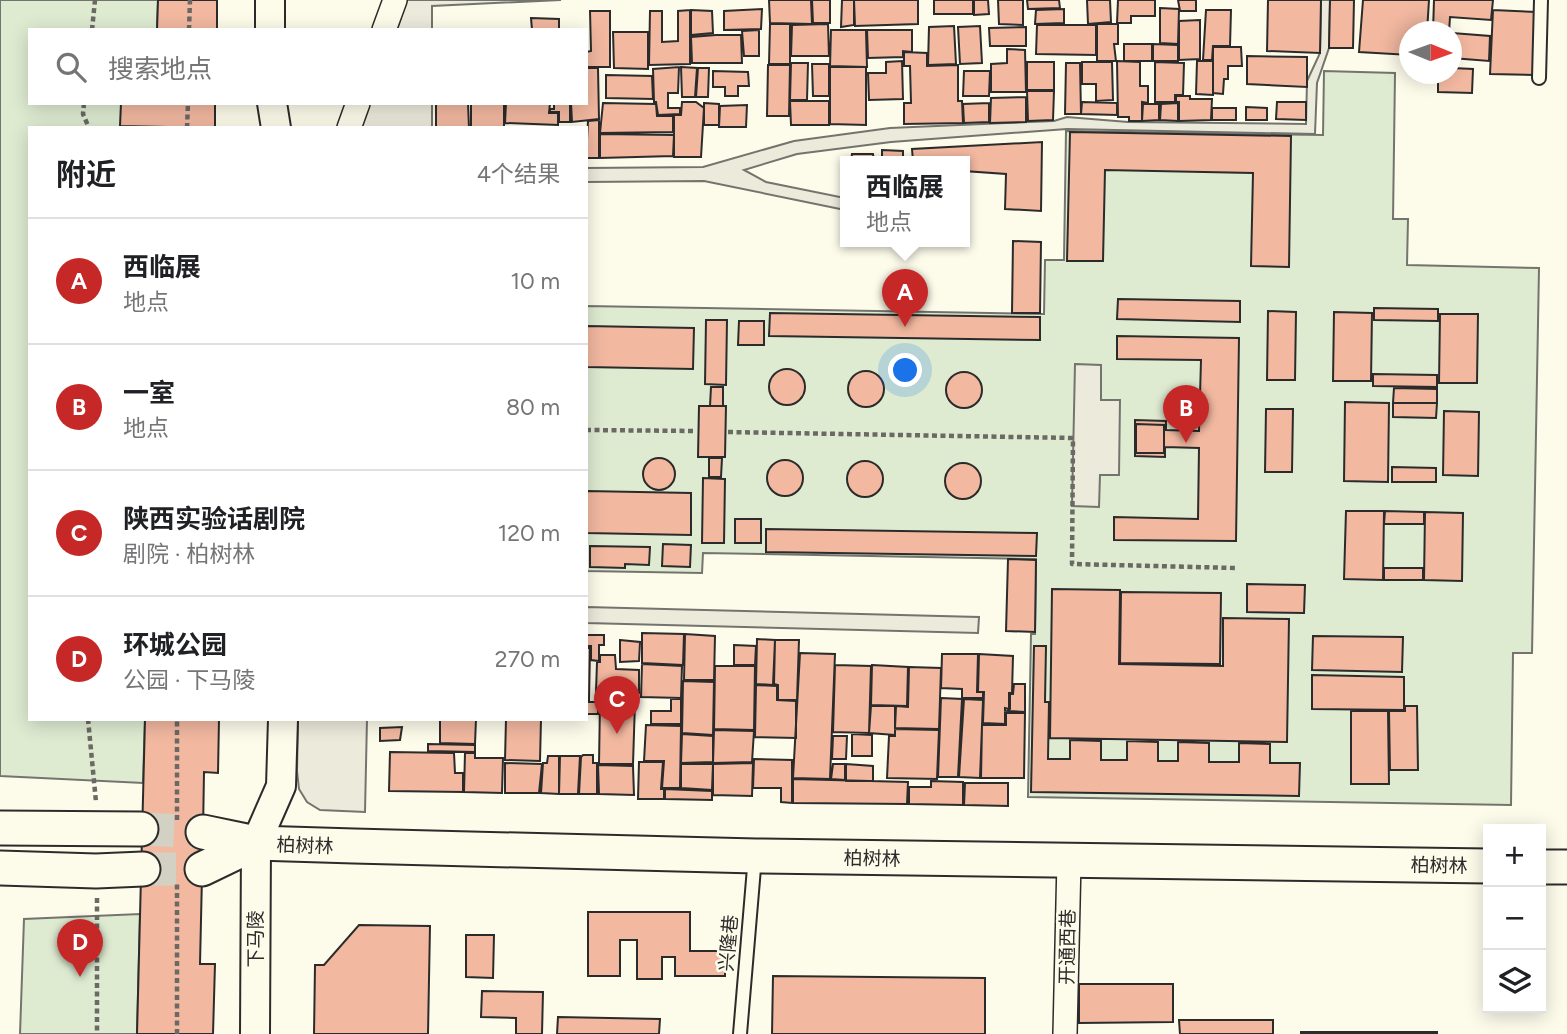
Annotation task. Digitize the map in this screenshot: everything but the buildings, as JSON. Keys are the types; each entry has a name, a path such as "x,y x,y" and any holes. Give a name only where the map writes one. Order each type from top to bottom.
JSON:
{"main road":[{"path":"0,828 141,829"},
{"name":"柏树林","path":"202,832 256,844 755,856 1483,866"},
{"path":"202,869 256,844"},
{"path":"1546,867 1567,867"},
{"path":"0,868 143,869"}],"street":[{"path":"270,0 270,28"},
{"path":"385,28 395,0"},
{"path":"272,105 275,126"},
{"path":"350,126 357,105"},
{"path":"256,844 281,786 284,721"},
{"name":"下马陵","path":"255,1034 256,844"},
{"name":"开通西巷","path":"1065,1034 1069,860"}],"lane":[{"path":"1539,78 1541,0"},
{"name":"兴隆巷","path":"740,1034 755,856"}],"path":[{"path":"92,28 95,0"},
{"path":"189,28 190,0"},
{"path":"84,105 83,114 88,126"},
{"path":"187,126 188,105"},
{"path":"588,430 695,431"},
{"path":"728,432 1073,438 1072,564 1235,568"}],"green space":[{"path":"0,0 158,0 157,28 28,28 28,105 121,105 121,126 28,126 28,721 145,721 143,783 0,776"},
{"path":"1324,71 1395,73 1393,219 1408,219 1407,265 1539,268 1532,653 1513,653 1511,805 1028,797 1031,634 1035,634 1036,559 703,553 702,573 588,571 588,306 1044,314 1045,260 1064,260 1066,131 1323,135"},
{"path":"140,914 137,1034 20,1034 24,919"}],"shaded area":[{"path":"406,0 561,0 432,6 432,28 398,28"},
{"path":"1321,0 1330,0 1329,48 1317,83 1315,134 1067,129 891,142 797,154 744,170 766,182 840,197 840,209 704,181 588,182 588,168 703,167 794,141 890,128 1054,121 1067,117 1128,122 1306,124 1307,81 1320,53"},
{"path":"369,105 432,105 432,126 362,126"},
{"path":"1075,364 1101,365 1101,400 1120,400 1119,475 1100,475 1099,507 1072,506"},
{"path":"588,607 979,617 978,633 588,623"},
{"path":"298,721 367,721 365,812 320,810 307,802 299,789"}],"tunnel":[{"path":"141,829 203,832"},
{"path":"143,869 202,869"}],"place":[{"name":"西临展","path":"905,327"},
{"name":"一室","path":"1186,443"},
{"name":"陕西实验话剧院","path":"617,734"},
{"name":"环城公园","path":"80,977"}]}
